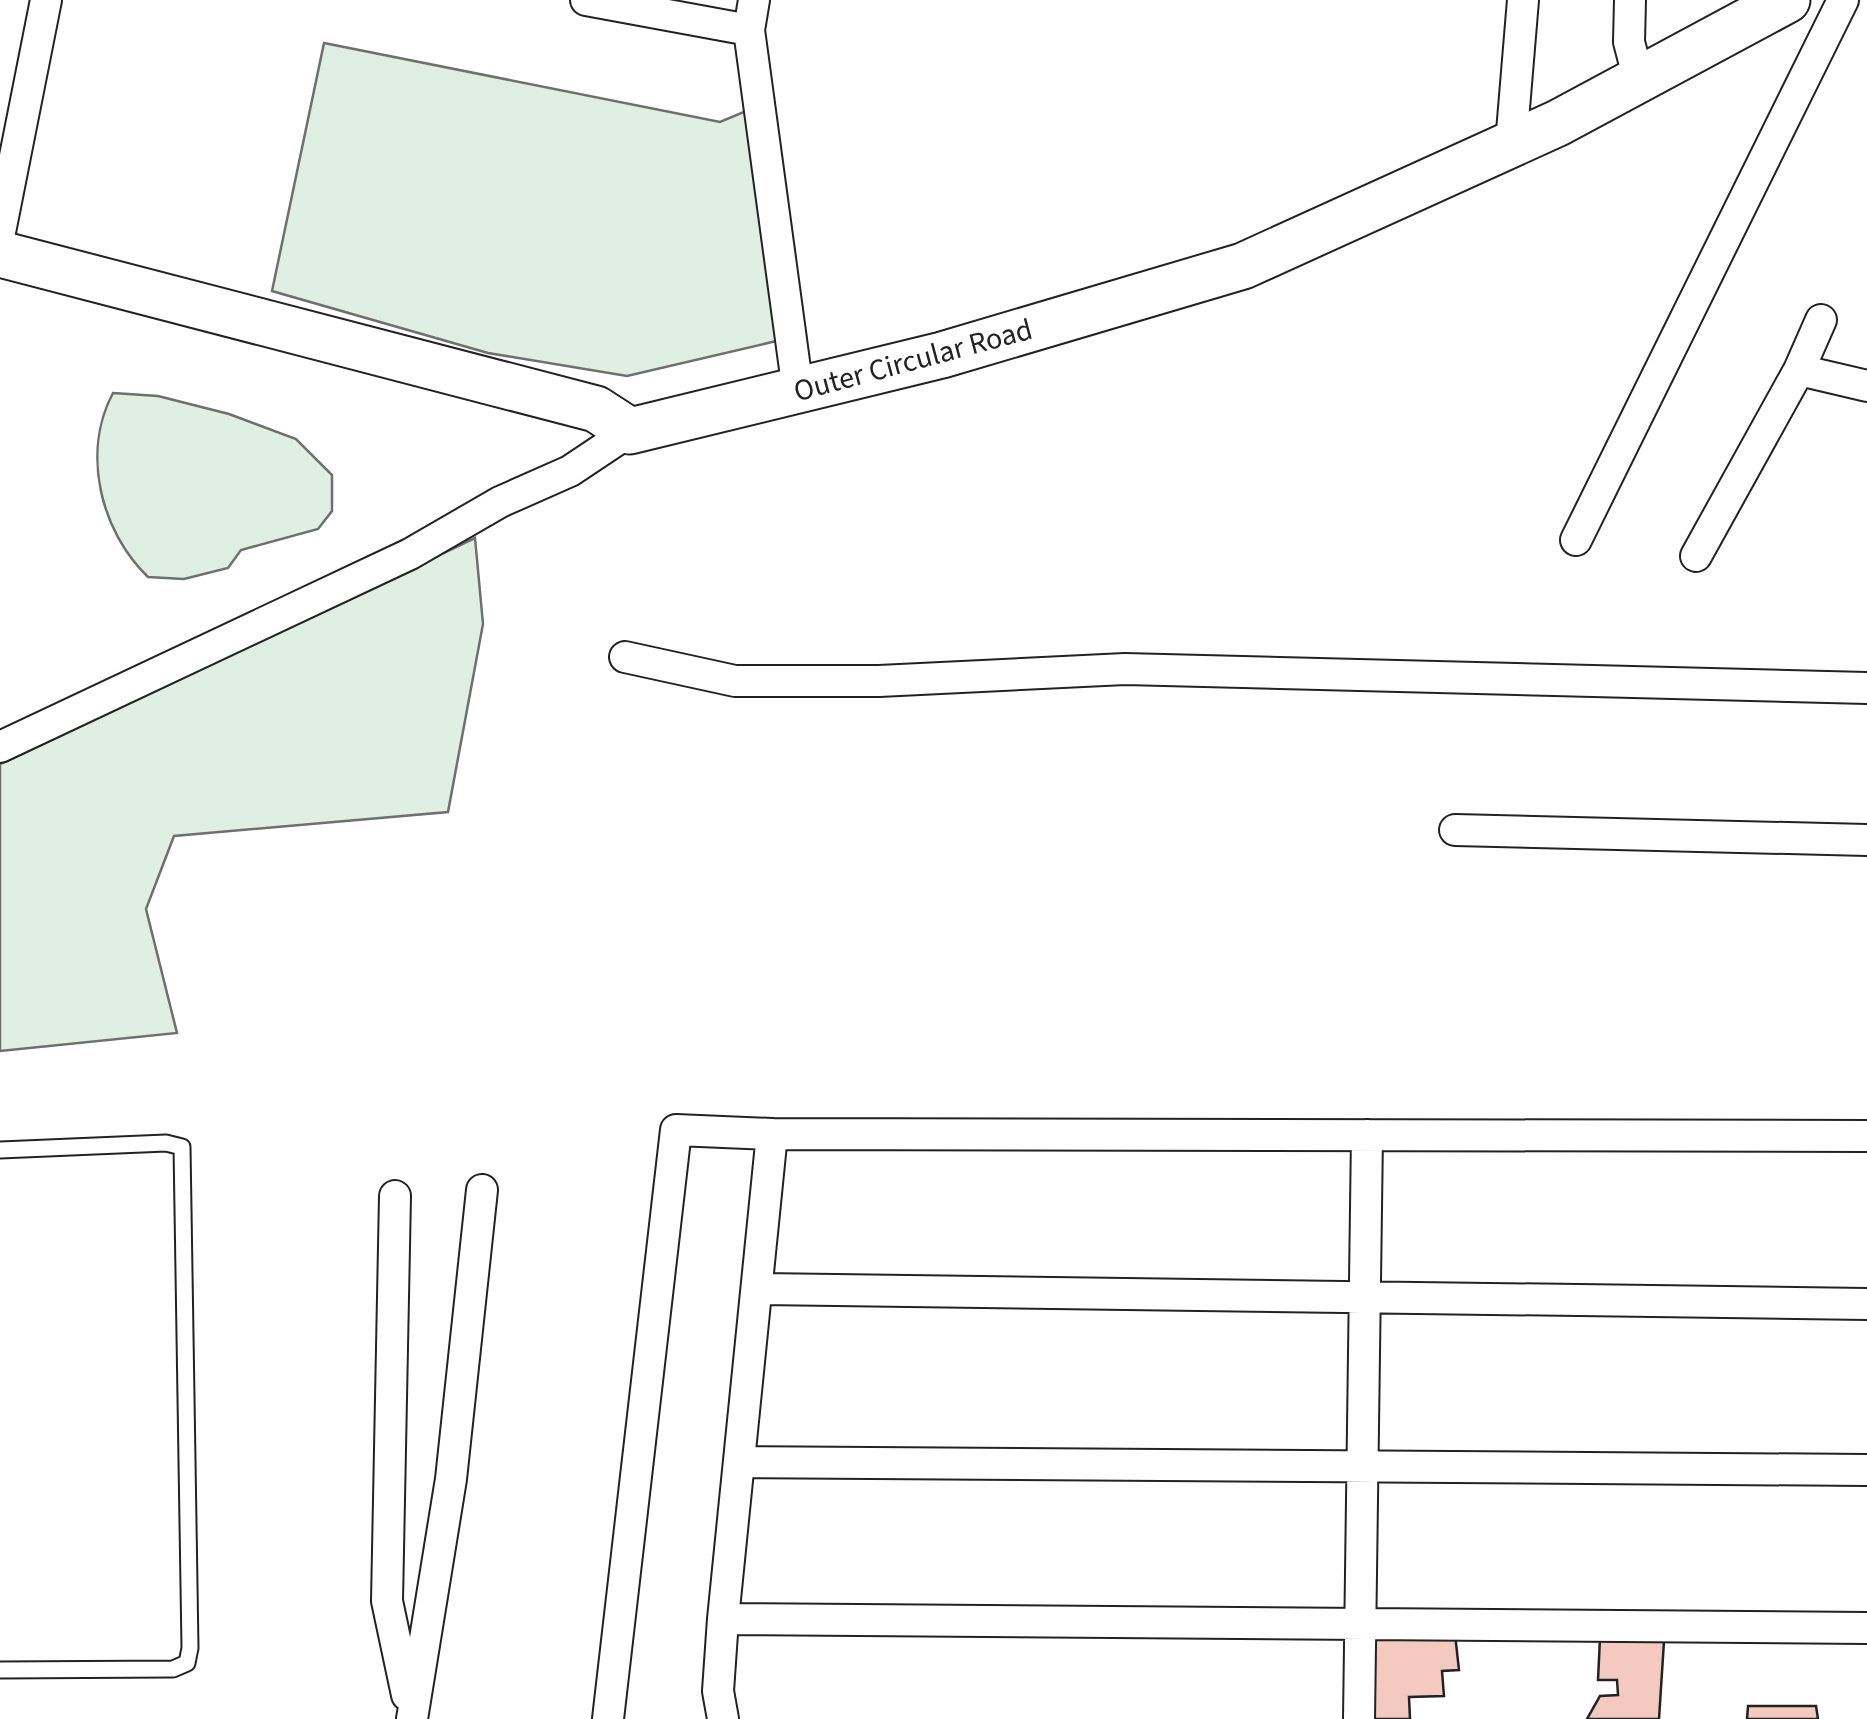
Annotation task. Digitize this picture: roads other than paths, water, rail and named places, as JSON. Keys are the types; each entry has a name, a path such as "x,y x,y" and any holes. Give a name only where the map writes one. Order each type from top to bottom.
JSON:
{"main road":[{"name":"Outer Circular Road","path":"630,431 942,355 1243,266 1511,144 1787,0"},
{"path":"0,254 596,409 630,431"}],"street":[{"path":"0,232 46,0"},
{"path":"586,0 752,15 798,391"},
{"path":"1511,144 1523,0"},
{"path":"1630,0 1628,42 1639,80"},
{"path":"1576,540 1843,0"},
{"path":"1696,556 1799,370 1821,320"},
{"path":"1799,370 1867,386"},
{"path":"0,747 410,554 500,502 570,471 630,431"},
{"path":"625,658 735,681 879,680 1125,668 1867,688"},
{"path":"1455,830 1867,840"},
{"path":"608,1719 676,1130 684,1127 772,1134 1867,1136"},
{"path":"724,1719 718,1691 772,1134"},
{"path":"1360,1719 1367,1135"},
{"path":"411,1716 451,1479 482,1190"},
{"path":"395,1196 388,1601 411,1716"},
{"path":"757,1289 1867,1304"},
{"path":"739,1462 1867,1470"},
{"path":"724,1619 1867,1628"}],"lane":[{"path":"0,1150 166,1143 182,1147 190,1648 186,1663 174,1669 0,1670"}]}
